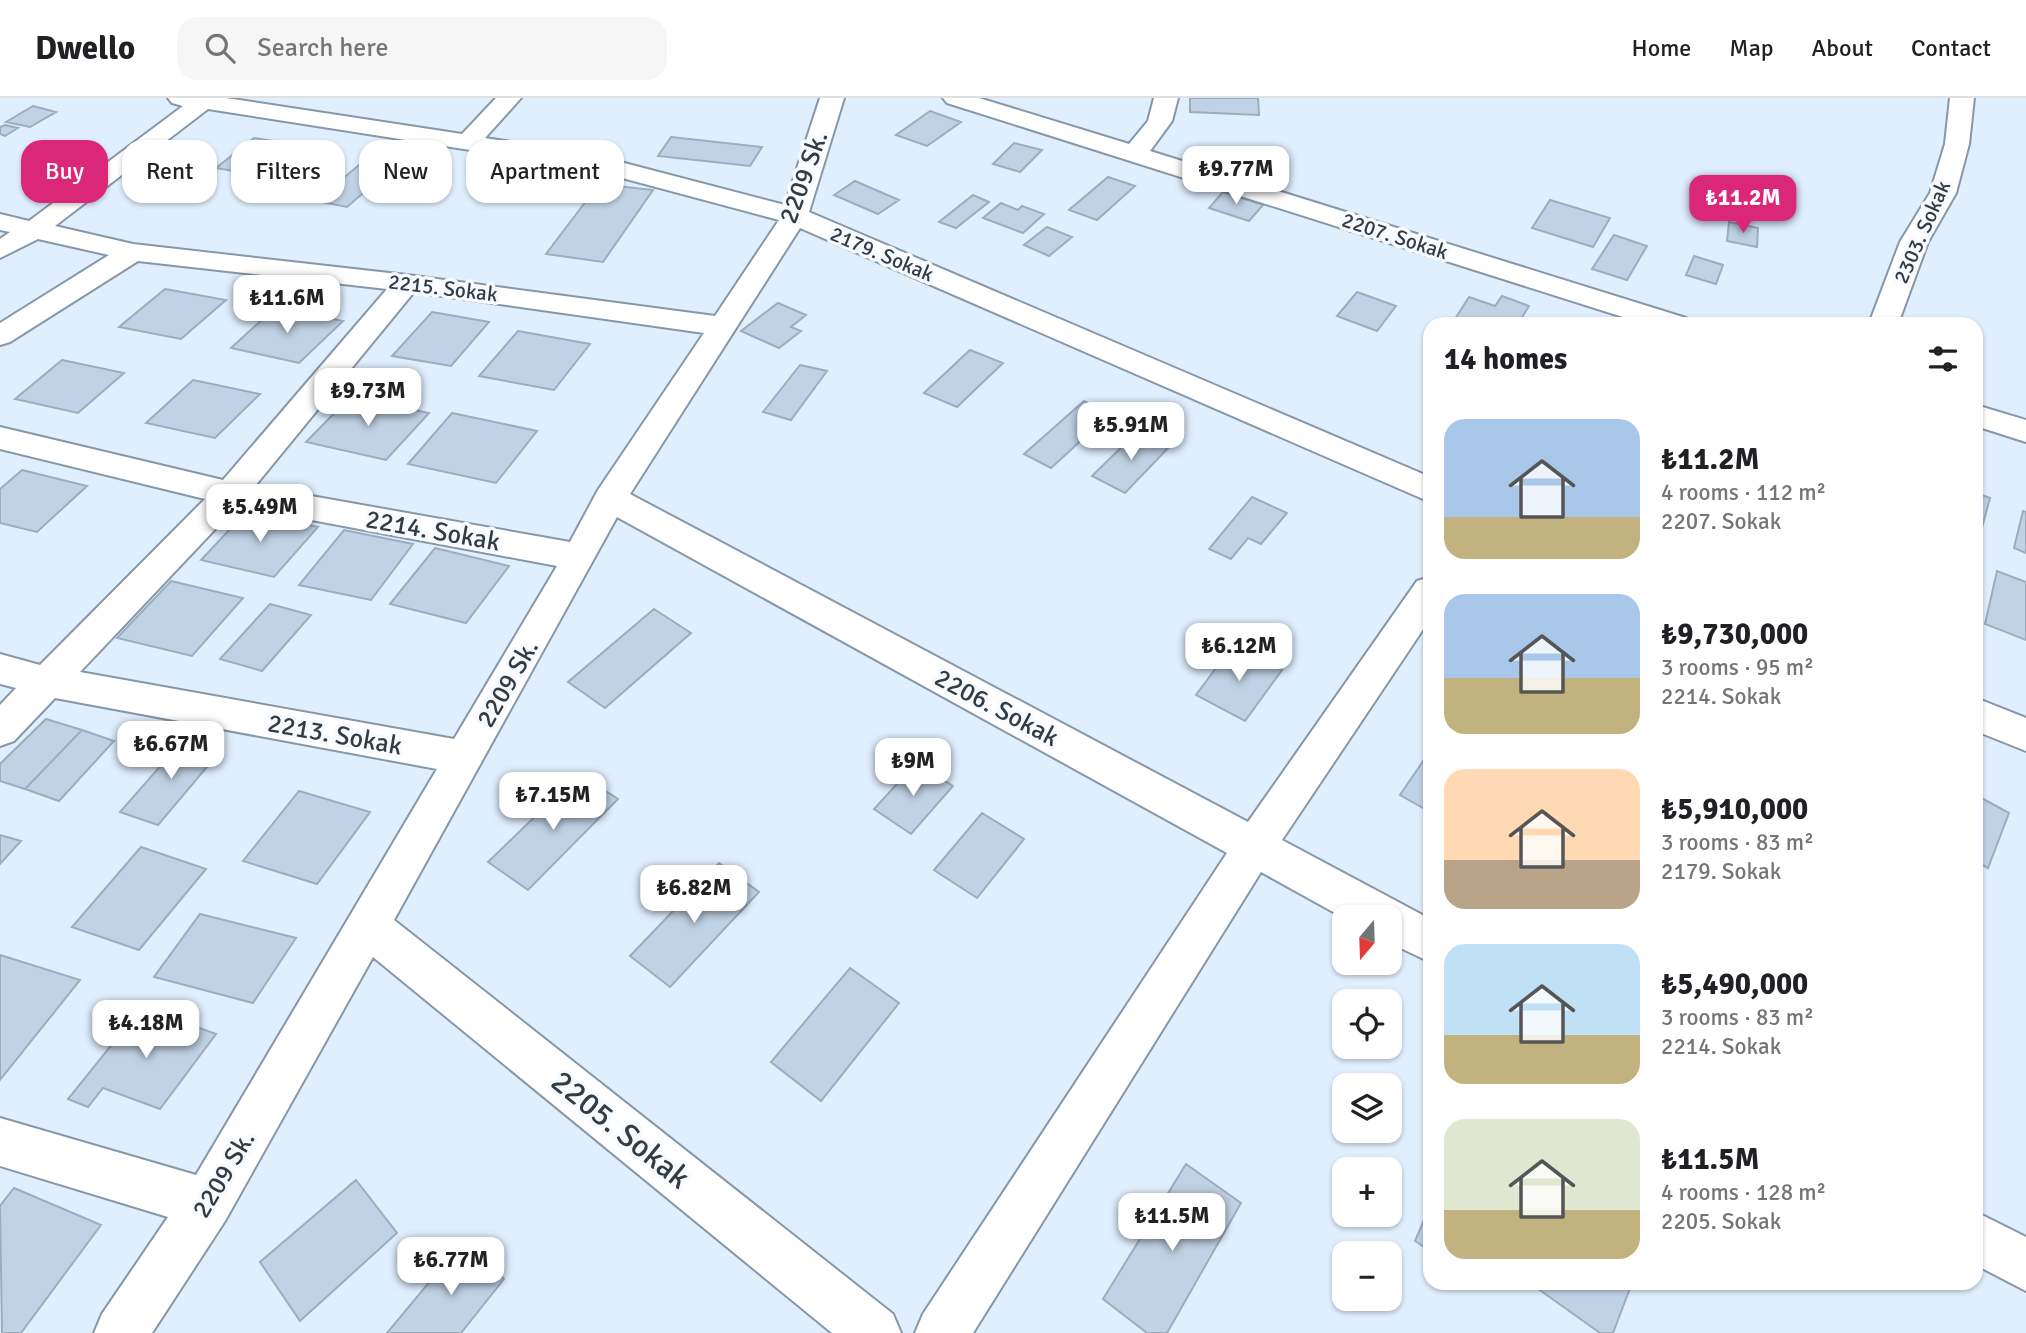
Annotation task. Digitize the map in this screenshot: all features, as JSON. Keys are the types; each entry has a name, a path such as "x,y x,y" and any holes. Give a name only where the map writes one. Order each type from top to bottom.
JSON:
{"street":[{"path":"470,140 509,98"},
{"name":"2209 Sk.","path":"121,1333 207,1203 580,558 610,498 720,326 795,216 832,98"},
{"name":"2207. Sokak","path":"955,98 1135,153 1623,317"},
{"path":"1135,153 1158,124 1166,108 1166,98"},
{"name":"2303. Sokak","path":"1886,317 1914,242 1943,193 1957,144 1962,98"},
{"path":"0,250 35,229 197,99"},
{"name":"2179. Sokak","path":"197,99 466,142"},
{"name":"2179. Sokak","path":"624,171 795,216 1423,487"},
{"name":"2215. Sokak","path":"0,222 133,252 407,283 720,326"},
{"path":"0,336 133,252"},
{"path":"0,730 230,493 407,283"},
{"path":"1983,417 2026,431"},
{"name":"2214. Sokak","path":"0,438 230,493 580,558"},
{"name":"2206. Sokak","path":"610,498 1362,905"},
{"path":"942,1333 1254,846 1423,600"},
{"name":"2213. Sokak","path":"0,669 46,681 464,757"},
{"path":"1983,718 2026,735"},
{"name":"2205. Sokak","path":"367,925 874,1333"},
{"path":"1402,927 1423,938"},
{"path":"0,1142 207,1203"},
{"path":"1983,1241 2026,1265"}],"building":[{"path":"1190,98 1258,98 1259,115 1190,112"},
{"path":"33,106 56,112 30,127 6,122"},
{"path":"930,111 961,122 927,146 896,135"},
{"path":"5,125 18,128 5,136 0,134 0,127"},
{"path":"671,137 762,147 750,166 658,156"},
{"path":"1014,143 1042,150 1020,172 993,164"},
{"path":"231,156 231,171 217,167"},
{"path":"359,165 359,197 347,207 326,203 345,203 345,177"},
{"path":"1108,177 1135,186 1097,220 1069,210"},
{"path":"855,181 899,200 878,214 834,195"},
{"path":"624,187 653,190 603,262 546,254 585,203 624,203"},
{"path":"1223,192 1263,205 1249,221 1209,208"},
{"path":"973,195 989,202 956,228 939,222"},
{"path":"1550,200 1610,218 1593,247 1532,228"},
{"path":"1001,203 1018,210 1022,206 1044,214 1023,233 983,218"},
{"path":"1729,222 1758,228 1757,247 1727,241"},
{"path":"1047,227 1072,237 1049,256 1024,245"},
{"path":"1614,235 1647,246 1627,280 1592,269"},
{"path":"1694,256 1723,265 1716,284 1686,275"},
{"path":"165,289 226,300 181,339 119,327"},
{"path":"1357,292 1396,306 1377,331 1337,316"},
{"path":"1502,296 1529,306 1522,317 1456,317 1469,297 1495,306"},
{"path":"778,303 806,315 791,327 801,331 779,348 741,331"},
{"path":"276,307 343,321 299,363 231,348"},
{"path":"432,312 489,322 451,366 392,356"},
{"path":"518,331 590,344 554,390 479,376"},
{"path":"970,350 1003,363 957,407 924,393"},
{"path":"62,360 124,373 78,413 15,399"},
{"path":"800,365 827,371 791,420 763,412"},
{"path":"193,380 260,394 215,438 146,423"},
{"path":"351,396 429,413 386,460 306,442"},
{"path":"1084,401 1110,414 1051,468 1024,454"},
{"path":"452,413 537,431 496,483 408,464"},
{"path":"1137,432 1169,447 1125,493 1092,476"},
{"path":"22,470 87,486 37,532 0,523 0,489"},
{"path":"1983,496 1990,498 1983,524"},
{"path":"1252,497 1287,513 1261,544 1248,538 1231,559 1209,549"},
{"path":"2023,511 2026,512 2026,553 2014,548"},
{"path":"246,512 318,527 274,577 201,560"},
{"path":"344,530 413,544 371,600 299,585"},
{"path":"435,548 509,566 466,623 390,604"},
{"path":"1997,571 2026,582 2026,640 1985,624"},
{"path":"171,581 243,598 192,656 117,638"},
{"path":"270,604 311,615 262,671 220,659"},
{"path":"654,609 691,633 605,708 568,682"},
{"path":"1233,645 1282,670 1245,721 1196,695"},
{"path":"46,719 82,730 25,789 0,781 0,764"},
{"path":"82,730 114,741 59,801 25,789"},
{"path":"185,738 223,748 158,825 120,812"},
{"path":"1423,761 1423,808 1400,795"},
{"path":"916,763 953,786 911,834 874,809"},
{"path":"579,774 618,799 528,890 488,862"},
{"path":"299,791 370,812 317,884 243,861"},
{"path":"1983,799 2009,813 1988,868 1983,866"},
{"path":"982,813 1024,839 977,898 934,870"},
{"path":"0,835 21,841 0,864"},
{"path":"141,847 206,869 139,950 72,927"},
{"path":"719,863 759,892 670,987 630,956"},
{"path":"200,914 296,938 253,1003 154,977"},
{"path":"0,955 80,980 0,1080"},
{"path":"850,968 899,1003 821,1101 771,1062"},
{"path":"142,1007 216,1034 160,1109 103,1088 88,1107 68,1099"},
{"path":"1186,1164 1241,1203 1167,1333 1147,1333 1103,1299"},
{"path":"356,1180 397,1233 300,1321 260,1262"},
{"path":"14,1188 101,1225 21,1333 2,1333 0,1206"},
{"path":"1423,1222 1423,1246 1415,1241"},
{"path":"461,1244 504,1279 461,1333 387,1333"},
{"path":"1540,1290 1629,1290 1613,1333 1600,1333"}]}
